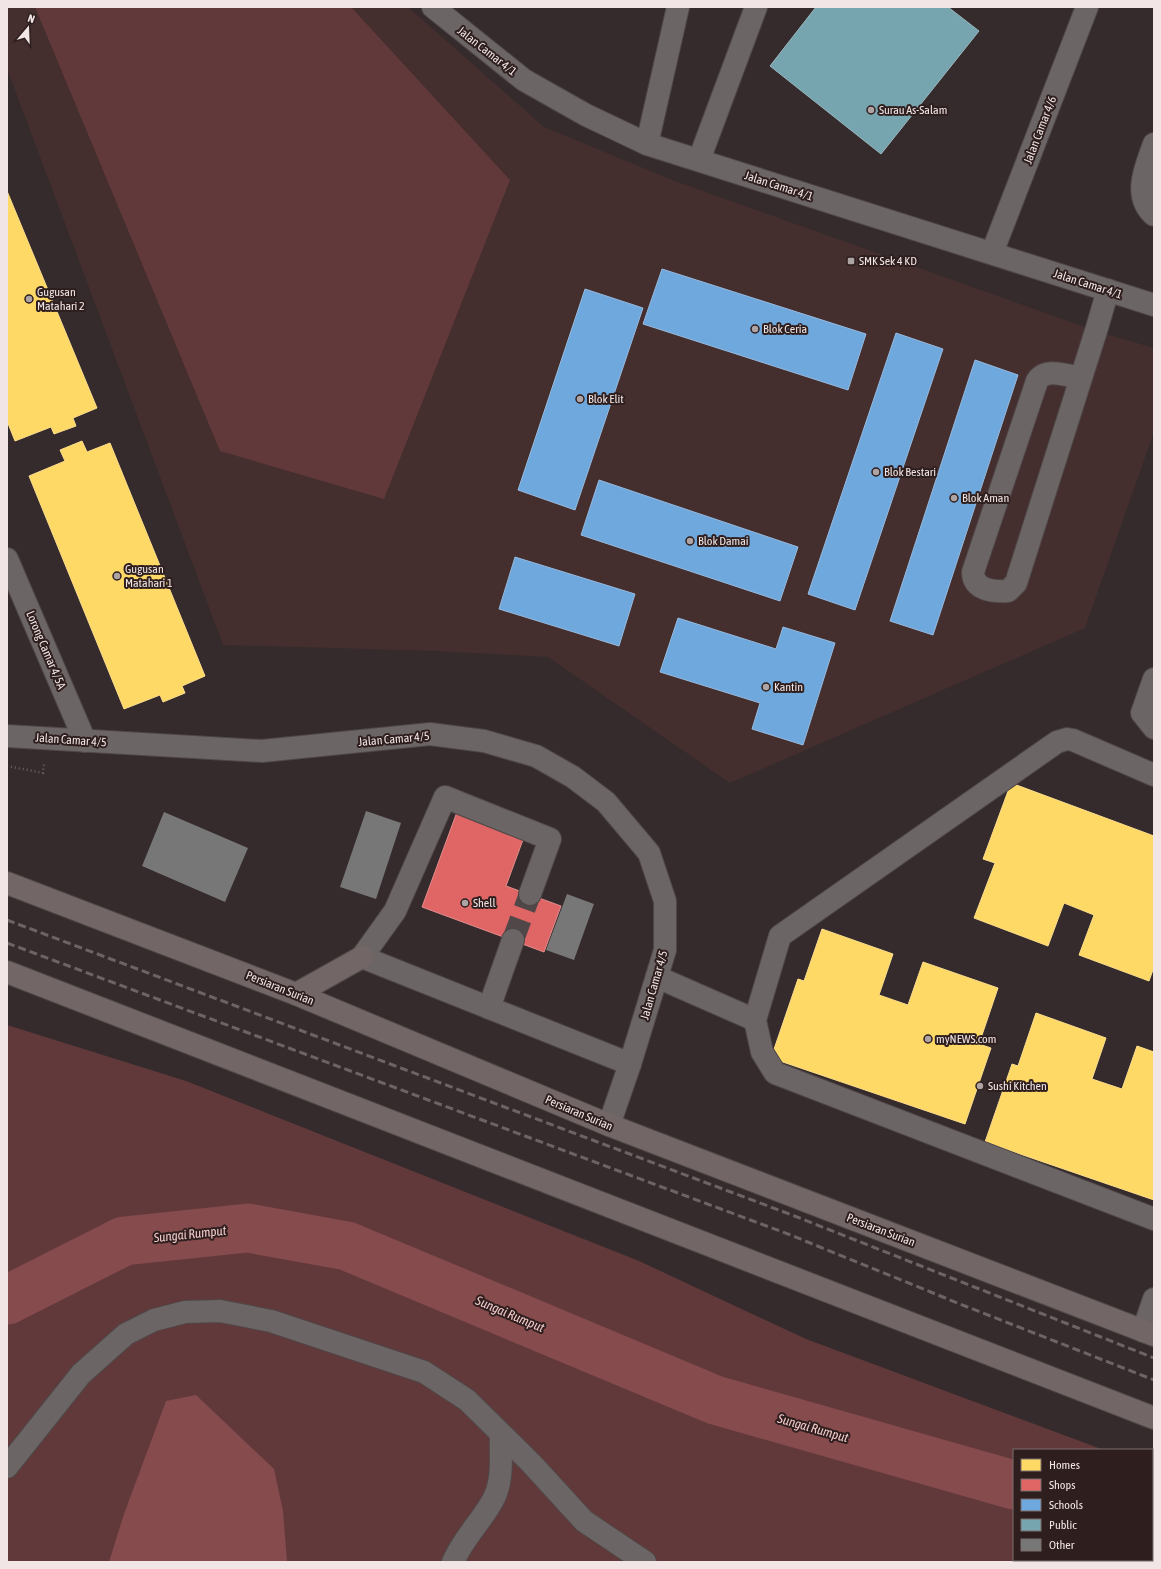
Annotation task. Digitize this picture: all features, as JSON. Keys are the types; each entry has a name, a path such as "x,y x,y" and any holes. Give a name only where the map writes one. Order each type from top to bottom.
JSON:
{"main road":[{"name":"Persiaran Surian","path":"10,881 296,994 609,1125 1148,1333"},
{"path":"296,994 362,957"},
{"path":"7,972 1154,1418"}],"street":[{"name":"Jalan Camar 4/1","path":"433,7 524,80 586,115 647,144 1154,305"},
{"path":"647,144 678,7"},
{"path":"700,160 756,7"},
{"name":"Jalan Camar 4/6","path":"992,253 1088,7"},
{"path":"1154,144 1142,178 1142,197 1154,215"},
{"path":"1081,378 1045,373 1037,381 973,572 973,579 976,584 983,588 1008,591 1016,583 1081,378 1108,290"},
{"name":"Lorong Camar 4/5A","path":"7,559 85,741"},
{"path":"1154,679 1142,713 1154,728"},
{"name":"Jalan Camar 4/5","path":"7,736 262,751 430,734 484,741 536,756 573,777 606,802 649,853 665,901 665,950 630,1064 609,1125"},
{"path":"1154,775 1072,740 1067,739 1056,742 780,936 755,1020 762,1052 775,1073 1154,1219"},
{"path":"530,894 550,839 446,797 395,911 362,957 630,1064"},
{"path":"489,1008 513,940"},
{"path":"657,977 755,1020"},
{"path":"1148,1333 1154,1299"},
{"path":"8,1463 81,1374 126,1334 154,1320 185,1312 220,1311 270,1321 424,1372 468,1400 531,1463 584,1521 645,1562"},
{"path":"453,1562 461,1545 494,1499 500,1476 501,1434"}],"shaded area":[{"path":"7,7 408,7 544,127 675,181 1096,331 1154,348 1154,432 1085,628 730,783 548,657 436,651 223,645 7,69"},
{"path":"35,7 351,7 510,180 384,499 220,451"},
{"path":"7,1025 186,1081 639,1261 806,1339 1101,1449 1013,1449 1013,1561 1153,1561 1154,1471 1154,1562 7,1562"},
{"path":"196,1395 274,1469 283,1511 287,1562 109,1562 124,1514 166,1401"}],"building: Homes":[{"name":"Gugusan Matahari 2","path":"7,191 97,408 73,418 76,426 54,434 51,427 15,441 7,421"},
{"name":"Gugusan Matahari 1","path":"82,441 87,452 110,443 205,676 182,686 185,693 163,702 160,695 124,709 29,476 65,461 60,450"},
{"path":"1011,783 1154,836 1154,967 1149,981 1079,955 1094,915 1064,903 1048,946 974,918 995,863 983,859"},
{"path":"822,929 893,954 879,995 908,1005 923,962 998,988 979,1044 991,1048 965,1124 771,1058 798,979 804,981"},
{"path":"1036,1013 1106,1038 1092,1079 1122,1089 1137,1046 1154,1052 1154,1200 985,1142 1012,1064 1018,1066"}],"building: Shops":[{"path":"457,812 524,837 506,886 561,906 544,952 422,907"}],"building: Schools":[{"name":"Blok Ceria","path":"662,269 866,334 848,390 643,324"},
{"name":"Blok Elit","path":"585,289 643,308 575,510 518,490"},
{"name":"Blok Bestari","path":"896,333 943,349 855,610 808,594"},
{"name":"Blok Aman","path":"975,360 1018,375 933,635 890,621"},
{"name":"Blok Damai","path":"599,480 798,547 780,601 581,535"},
{"path":"515,557 635,594 619,646 499,609"},
{"name":"Kantin","path":"678,618 776,649 783,627 835,643 803,745 752,729 760,703 660,672"}],"building: Public":[{"name":"Surau As-Salam","path":"816,7 948,7 979,31 881,154 770,66"}],"building: Other":[{"path":"366,811 401,823 376,899 340,887"},
{"path":"164,812 248,848 225,902 142,866"},
{"path":"567,894 594,904 574,960 546,950"}],"waterway":[{"name":"Sungai Rumput","path":"7,1300 124,1241 248,1228 347,1246 715,1400 1013,1485"}],"tunnel":[{"path":"513,940 530,894"}],"railway":[{"path":"7,920 792,1215 1154,1358"},
{"path":"7,943 788,1234 965,1306 1154,1380"}],"place":[{"name":"Surau As-Salam","path":"871,110"},
{"name":"SMK Sek 4 KD","path":"851,261"},
{"name":"Gugusan Matahari 2","path":"29,299"},
{"name":"Blok Ceria","path":"755,329"},
{"name":"Blok Elit","path":"580,399"},
{"name":"Blok Bestari","path":"876,472"},
{"name":"Blok Aman","path":"954,498"},
{"name":"Blok Damai","path":"690,541"},
{"name":"Gugusan Matahari 1","path":"117,576"},
{"name":"Kantin","path":"766,687"},
{"name":"Shell","path":"465,903"},
{"name":"myNEWS.com","path":"928,1039"},
{"name":"Sushi Kitchen","path":"980,1086"}]}
